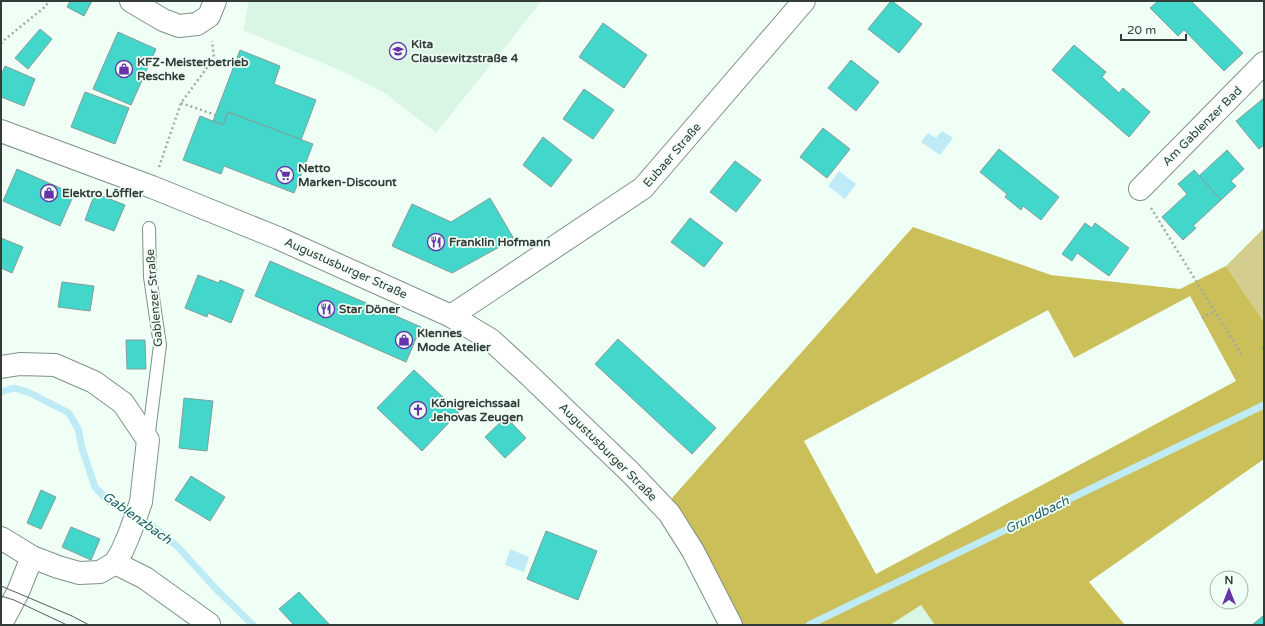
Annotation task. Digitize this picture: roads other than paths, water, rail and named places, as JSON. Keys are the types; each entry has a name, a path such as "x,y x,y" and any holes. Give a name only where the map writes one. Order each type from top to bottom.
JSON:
{"street":[{"path":"131,1 162,20 179,26 197,24 212,9"},
{"name":"Eubaer Straße","path":"451,316 643,188 804,1"},
{"name":"Am Gablenzer Bad","path":"1140,189 1264,63"},
{"name":"Augustusburger Straße","path":"1,131 152,187 291,244 451,316 491,340 535,380 656,498 676,523 693,551 731,625"},
{"path":"1,367 20,364 55,365 94,382 123,403 148,440"},
{"name":"Gablenzer Straße","path":"114,564 122,552 141,502 148,440"},
{"path":"1,538 32,557 58,568 79,573 100,572 114,564 145,578 210,624"},
{"path":"1,624 18,592 32,557"}],"lane":[{"name":"Gablenzer Straße","path":"148,440 160,345 150,277 149,228"}],"water":[{"path":"942,131 953,138 940,155 921,142 928,133 936,138"},
{"path":"839,171 856,184 845,199 828,186"},
{"path":"510,549 529,557 524,572 505,565"}],"waterway":[{"name":"Gablenzbach","path":"1,392 14,388 30,393 69,413 78,429 82,448 95,487 109,502 151,525 178,547 216,589 253,625"},
{"name":"Grundbach","path":"809,625 1264,405"}],"tram line":[{"path":"1,586 72,616 89,625"},
{"path":"1,596 14,600 67,625"}],"place":[{"name":"Kita Clausewitzstraße 4","path":"398,51"},
{"name":"KFZ-Meisterbetrieb Reschke","path":"124,69"},
{"name":"Netto Marken-Discount","path":"285,175"},
{"name":"Elektro Löffler","path":"49,193"},
{"name":"Franklin Hofmann","path":"436,242"},
{"name":"Star Döner","path":"326,309"},
{"name":"Klennes Mode Atelier","path":"404,340"},
{"name":"Königreichssaal Jehovas Zeugen","path":"418,410"}]}
